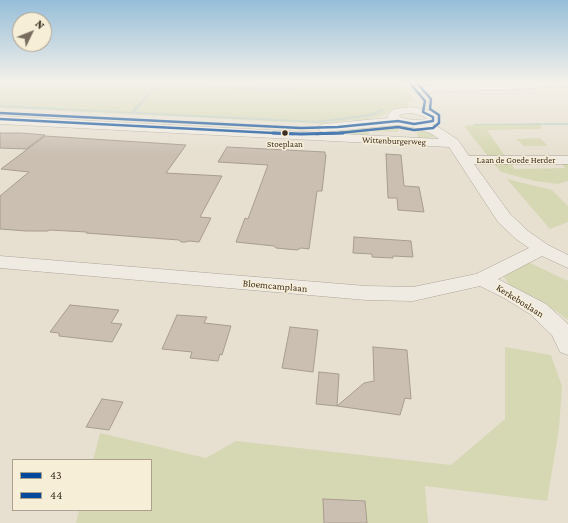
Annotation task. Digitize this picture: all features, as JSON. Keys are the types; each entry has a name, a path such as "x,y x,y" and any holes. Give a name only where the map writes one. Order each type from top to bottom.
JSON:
{"street":[{"path":"417,106 417,111"},
{"path":"399,111 417,111 433,117 433,121 425,123 396,119 394,114 399,111"},
{"name":"Wittenburgerweg","path":"0,113 301,128 338,127 396,119"},
{"name":"Wittenburgerweg","path":"0,120 453,143"},
{"path":"425,123 453,143 504,218 522,235 542,249 568,262"},
{"name":"Laan de Goede Herder","path":"464,160 568,160"},
{"name":"Bloemcamplaan","path":"0,262 366,293 413,294 482,279 542,249"},
{"name":"Kerkeboslaan","path":"482,279 511,293 538,310 561,331 568,346"}],"green space":[{"path":"0,106 406,106 396,108 382,116 368,119 369,120 355,122 353,120 322,124 0,108"},
{"path":"397,124 426,129 435,136 430,138 418,138 416,128 398,127 398,132 369,131 368,136 340,135 340,131"},
{"path":"541,125 543,128 487,130 505,156 493,156 487,155 464,126"},
{"path":"540,138 548,146 524,146 516,139"},
{"path":"493,162 510,163 515,169 565,168 560,162 568,162 568,181 558,184 535,181 501,172"},
{"path":"507,179 552,190 568,206 568,222 550,229"},
{"path":"528,262 568,281 568,320 556,311 510,286 504,277 508,271"},
{"path":"505,347 551,355 562,386 559,429 547,501 425,486 428,523 76,523 79,511 152,511 152,459 93,459 100,433 206,458 236,441 451,465 505,419"}],"shaded area":[{"path":"568,123 568,125 473,124"}],"building":[{"path":"0,133 45,135 26,149 0,148"},
{"path":"45,136 186,145 166,173 222,176 200,217 211,218 199,242 181,242 179,240 86,233 87,232 0,229 0,196 29,172 1,169"},
{"path":"227,147 325,152 326,155 322,191 317,191 309,249 301,248 297,250 276,248 274,246 236,242 245,218 248,219 268,165 218,162"},
{"path":"386,154 401,155 404,186 419,187 424,212 398,210 397,198 388,198"},
{"path":"354,237 411,241 413,257 372,257 372,254 353,253"},
{"path":"70,305 119,310 111,323 122,324 112,342 59,336 59,333 50,332"},
{"path":"177,315 207,317 204,323 231,326 222,355 220,354 218,361 190,358 192,352 162,349"},
{"path":"290,327 318,330 313,372 282,368"},
{"path":"373,347 407,350 411,399 405,398 400,415 337,406 364,383 374,381"},
{"path":"319,372 339,374 337,406 316,404"},
{"path":"102,399 123,402 109,430 86,427"},
{"path":"323,499 365,501 367,523 324,523"}],"waterway":[{"path":"8,106 132,113"},
{"path":"132,113 138,106"},
{"path":"132,113 318,122 371,115 383,110"}],"transit line":[{"name":"43","path":"0,113 301,128 338,127 398,121 414,124 433,121 433,117 423,112 424,106"},
{"name":"44","path":"0,119 301,134 339,133 398,127 414,130 433,128 439,123 439,115 430,109 430,106"}],"place":[{"name":"Stoeplaan","path":"285,133"}]}
